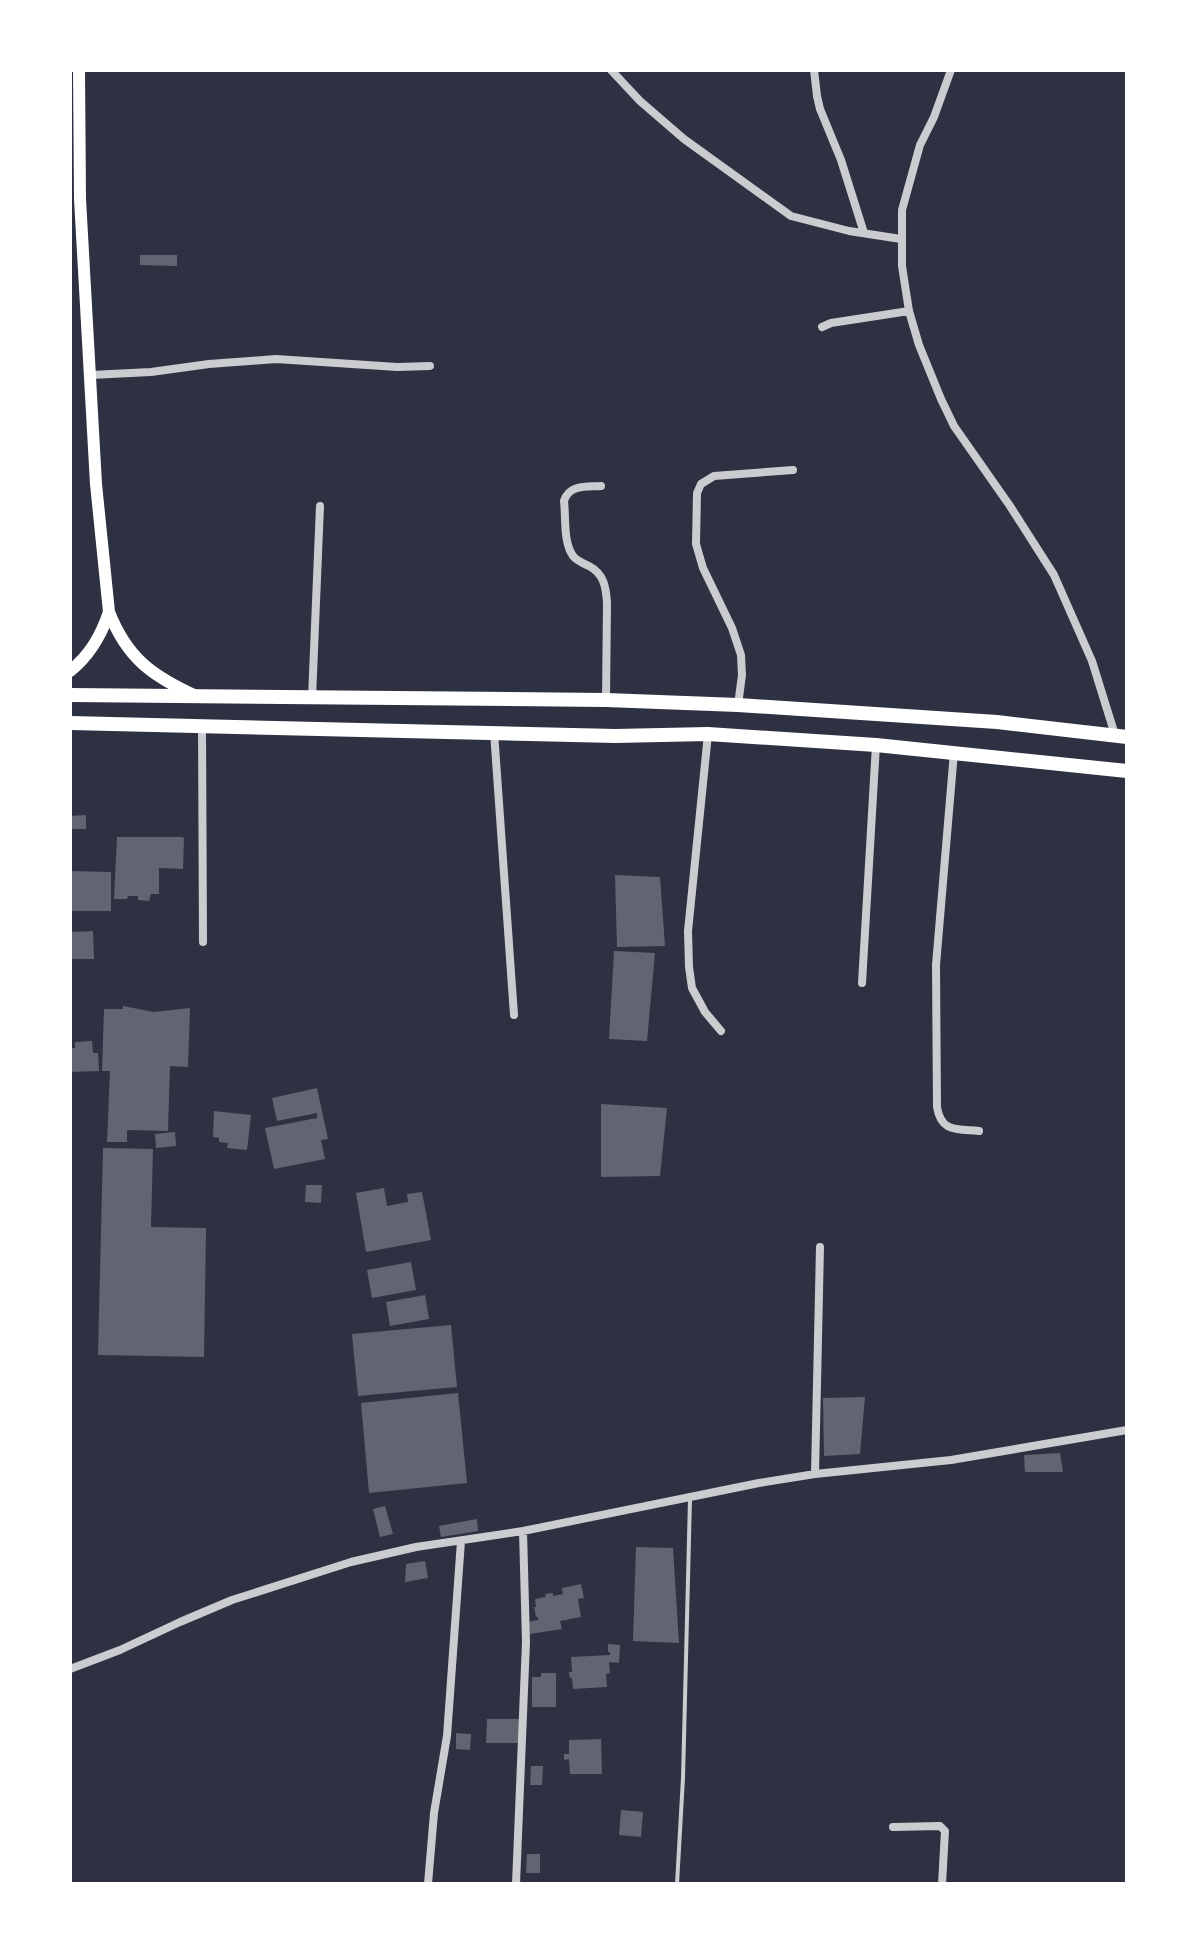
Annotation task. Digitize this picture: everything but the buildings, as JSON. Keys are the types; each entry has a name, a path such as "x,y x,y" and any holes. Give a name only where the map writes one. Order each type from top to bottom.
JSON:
{"highway":[{"path":"70,695 606,700 738,705 997,722 1121,736"},
{"path":"70,723 615,736 708,734 876,745 1127,771"}],"main road":[{"path":"79,70 80,199 96,484 109,612 127,648 141,663 156,676 197,696"},
{"path":"70,671 94,647 109,612"}],"street":[{"path":"611,70 640,101 684,139 791,216 849,231 901,239"},
{"path":"814,70 820,109 841,160 864,233"},
{"path":"951,70 912,167 902,210 902,266 909,311 919,345 954,426 1054,575 1121,736"},
{"path":"822,327 909,311"},
{"path":"91,375 276,359 430,366"},
{"path":"738,705 741,655 732,628 703,568 696,544 697,493 701,484 714,476 793,470"},
{"path":"601,486 571,489 564,501 569,549 575,559 602,576 606,587 606,700"},
{"path":"312,698 320,506"},
{"path":"202,725 203,942"},
{"path":"494,732 514,1015"},
{"path":"708,734 688,931 689,967 692,988 705,1012 721,1031"},
{"path":"862,983 876,745"},
{"path":"954,752 936,965 937,1107 938,1116 950,1129 979,1131"},
{"path":"815,1474 820,1247"},
{"path":"70,1669 232,1600 351,1562 416,1547 523,1531 815,1474 951,1460 1127,1430"},
{"path":"516,1884 526,1642 523,1531"},
{"path":"428,1884 434,1813 447,1736 461,1541"},
{"path":"893,1827 940,1826 945,1831 942,1884"}],"lane":[{"path":"677,1884 683,1778 690,1496"}]}
